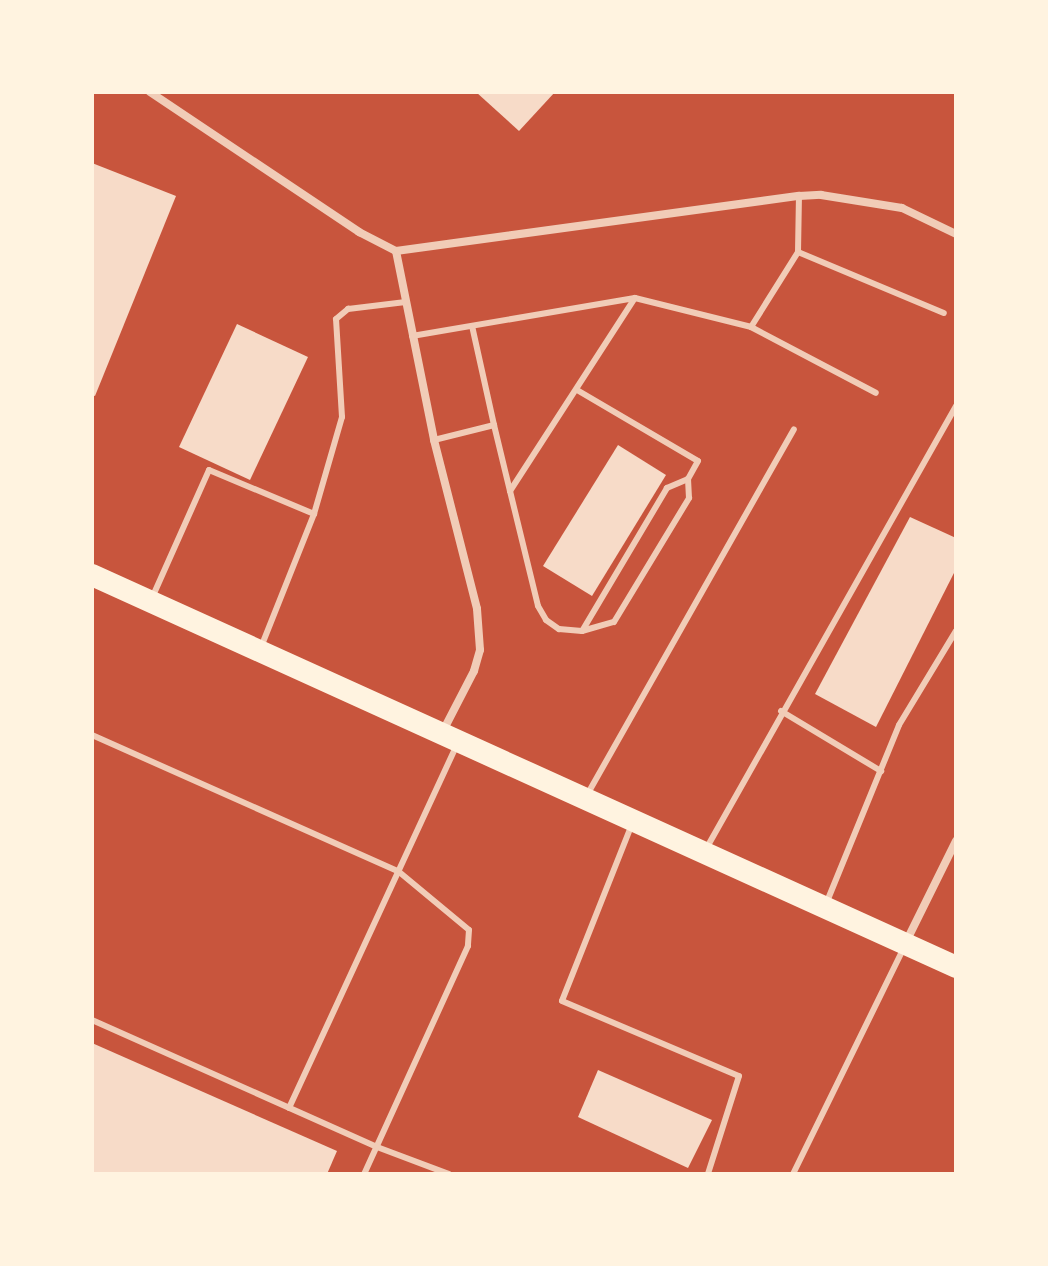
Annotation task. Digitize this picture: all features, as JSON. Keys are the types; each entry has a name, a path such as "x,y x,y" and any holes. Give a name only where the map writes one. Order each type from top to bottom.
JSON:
{"highway":[{"path":"92,575 956,967"}],"street":[{"path":"150,92 359,232 396,251 821,195 902,208 956,234"},
{"path":"396,251 434,440 477,609 480,650 450,737"},
{"path":"905,944 956,841"}],"lane":[{"path":"751,327 798,252 799,196"},
{"path":"798,252 944,313"},
{"path":"510,491 635,298"},
{"path":"412,336 635,298 751,327 876,393"},
{"path":"260,651 314,514 342,417 336,319 348,309 406,302"},
{"path":"472,326 538,606 546,620 559,629 582,631 614,622 689,498 688,479 698,461 577,390"},
{"path":"704,852 956,406"},
{"path":"434,440 494,425"},
{"path":"585,799 794,429"},
{"path":"150,602 209,470 314,514"},
{"path":"582,631 667,488 688,479"},
{"path":"825,907 899,725 956,631"},
{"path":"781,711 881,771"},
{"path":"92,735 398,871 469,930 468,946 364,1174"},
{"path":"289,1108 398,871 450,737"},
{"path":"633,820 562,1001 739,1076 708,1174"},
{"path":"793,1174 905,944"},
{"path":"92,1020 377,1147 449,1174"}],"building":[{"path":"476,92 555,92 519,131"},
{"path":"92,163 176,196 95,396 92,395"},
{"path":"237,324 308,357 250,480 179,447"},
{"path":"618,445 666,475 592,596 543,566"},
{"path":"910,517 956,538 956,569 876,727 815,694"},
{"path":"92,1043 337,1151 327,1174 92,1174"},
{"path":"598,1070 712,1120 688,1168 578,1117"}]}
